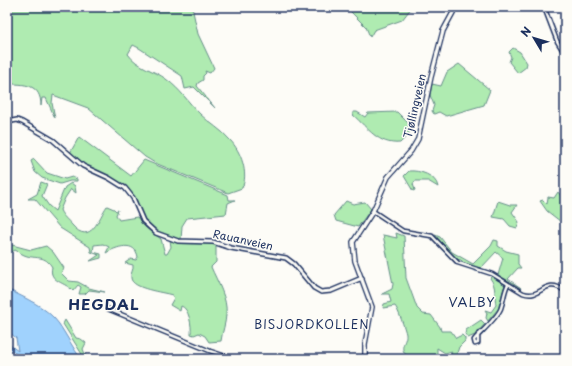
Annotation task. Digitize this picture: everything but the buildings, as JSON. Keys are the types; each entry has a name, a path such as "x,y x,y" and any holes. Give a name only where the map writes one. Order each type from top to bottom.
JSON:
{"main road":[{"name":"Tjøllingveien","path":"366,359 365,344 372,307 354,254 353,242 373,211 388,177 414,148 421,131 431,77 443,31 456,7"},
{"name":"Rauanveien","path":"7,122 17,120 22,122 53,140 83,166 122,185 133,198 144,223 156,233 178,241 213,242 231,248 284,258 293,263 314,288 322,292 331,291 362,278"}],"street":[{"path":"544,7 565,54"},
{"path":"373,211 402,231 432,236 458,263 489,272 528,295 536,294 550,285 555,285 565,291"},
{"path":"478,335 500,310 508,284"},
{"path":"108,309 210,351 234,359"}],"green space":[{"path":"7,7 192,7 198,34 214,68 210,73 205,71 206,73 203,76 203,80 198,83 197,86 215,108 194,87 185,89 182,76 139,48 133,45 128,54 136,62 171,83 200,114 227,136 238,150 243,163 245,176 242,188 228,193 155,163 145,157 88,108 53,95 52,103 55,118 46,98 42,98 41,106 38,93 35,89 26,85 7,84"},
{"path":"346,7 412,7 402,20 374,30 370,37 366,27"},
{"path":"513,48 520,52 527,63 526,67 518,73 509,62 511,57 509,52"},
{"path":"459,64 490,90 484,105 446,116 439,112 434,114 432,111 434,105 430,95 432,84 441,86 447,72"},
{"path":"353,112 357,112 365,117 368,113 397,112 409,124 409,134 400,143 385,141 374,135 353,115"},
{"path":"79,137 131,176 144,160 228,195 229,200 235,200 228,203 226,214 187,218 182,226 181,240 156,232 143,219 135,199 128,188 108,176 86,167 70,153"},
{"path":"34,159 47,173 65,179 72,177 77,179 77,181 70,181 60,184 42,178 35,172 31,161"},
{"path":"409,171 422,172 431,176 437,183 438,187 428,181 415,181 413,184 415,190 413,191 404,176"},
{"path":"41,182 47,184 42,196 49,206 55,211 65,187 71,183 75,186 76,193 71,189 60,210 64,217 72,225 84,233 89,232 94,228 107,206 116,211 118,210 116,215 119,220 137,217 146,228 161,239 165,254 167,254 171,247 170,240 216,244 216,262 211,267 222,290 226,308 221,341 209,342 205,336 199,333 194,335 191,334 188,314 184,307 181,306 180,311 170,305 174,298 172,295 148,290 133,282 131,276 133,265 125,263 131,259 136,260 138,257 133,248 125,246 106,253 109,247 103,244 94,245 93,252 101,254 101,258 90,261 99,255 91,252 90,247 60,228 35,199 28,199 37,194"},
{"path":"558,192 565,201 565,225 547,211 540,201 543,200 547,204 548,197 554,198"},
{"path":"346,201 353,204 365,202 371,209 358,227 336,221 334,215"},
{"path":"498,201 510,205 517,205 512,212 519,222 517,228 510,226 504,219 493,217"},
{"path":"396,233 404,236 406,278 417,308 423,314 431,315 440,327 441,331 451,331 456,338 462,335 465,338 465,341 459,347 456,356 450,358 452,351 445,353 437,348 437,359 412,359 404,352 403,346 406,334 398,311 395,306 383,308 384,304 391,302 389,294 382,294 392,289 393,284 383,235 397,238"},
{"path":"435,235 440,237 452,252 473,264 491,246 494,240 498,241 498,246 506,251 518,254 518,264 521,268 518,268 508,279 521,288 498,275 503,258 496,252 481,268 467,266 461,260 455,259"},
{"path":"12,245 31,250 46,246 53,252 64,268 61,273 69,281 78,282 89,288 105,292 89,290 85,294 79,294 81,287 78,285 73,291 55,279 51,272 52,267 44,259 26,256 15,250 7,255 7,247"},
{"path":"492,276 505,285 498,309 488,321 485,310 491,312 496,305 494,288 490,278"},
{"path":"65,320 76,338 81,339 86,343 83,349 87,359 85,359 63,324"},
{"path":"481,320 485,324 475,335 468,338 465,334 466,330"}],"water":[{"path":"7,289 42,308 54,318 81,359 22,359 7,346 7,343 18,351 16,338 7,330"}],"district":[{"name":"VALBY","path":"472,302"},
{"name":"HEGDAL","path":"104,305"},
{"name":"BISJORDKOLLEN","path":"312,325"}]}
